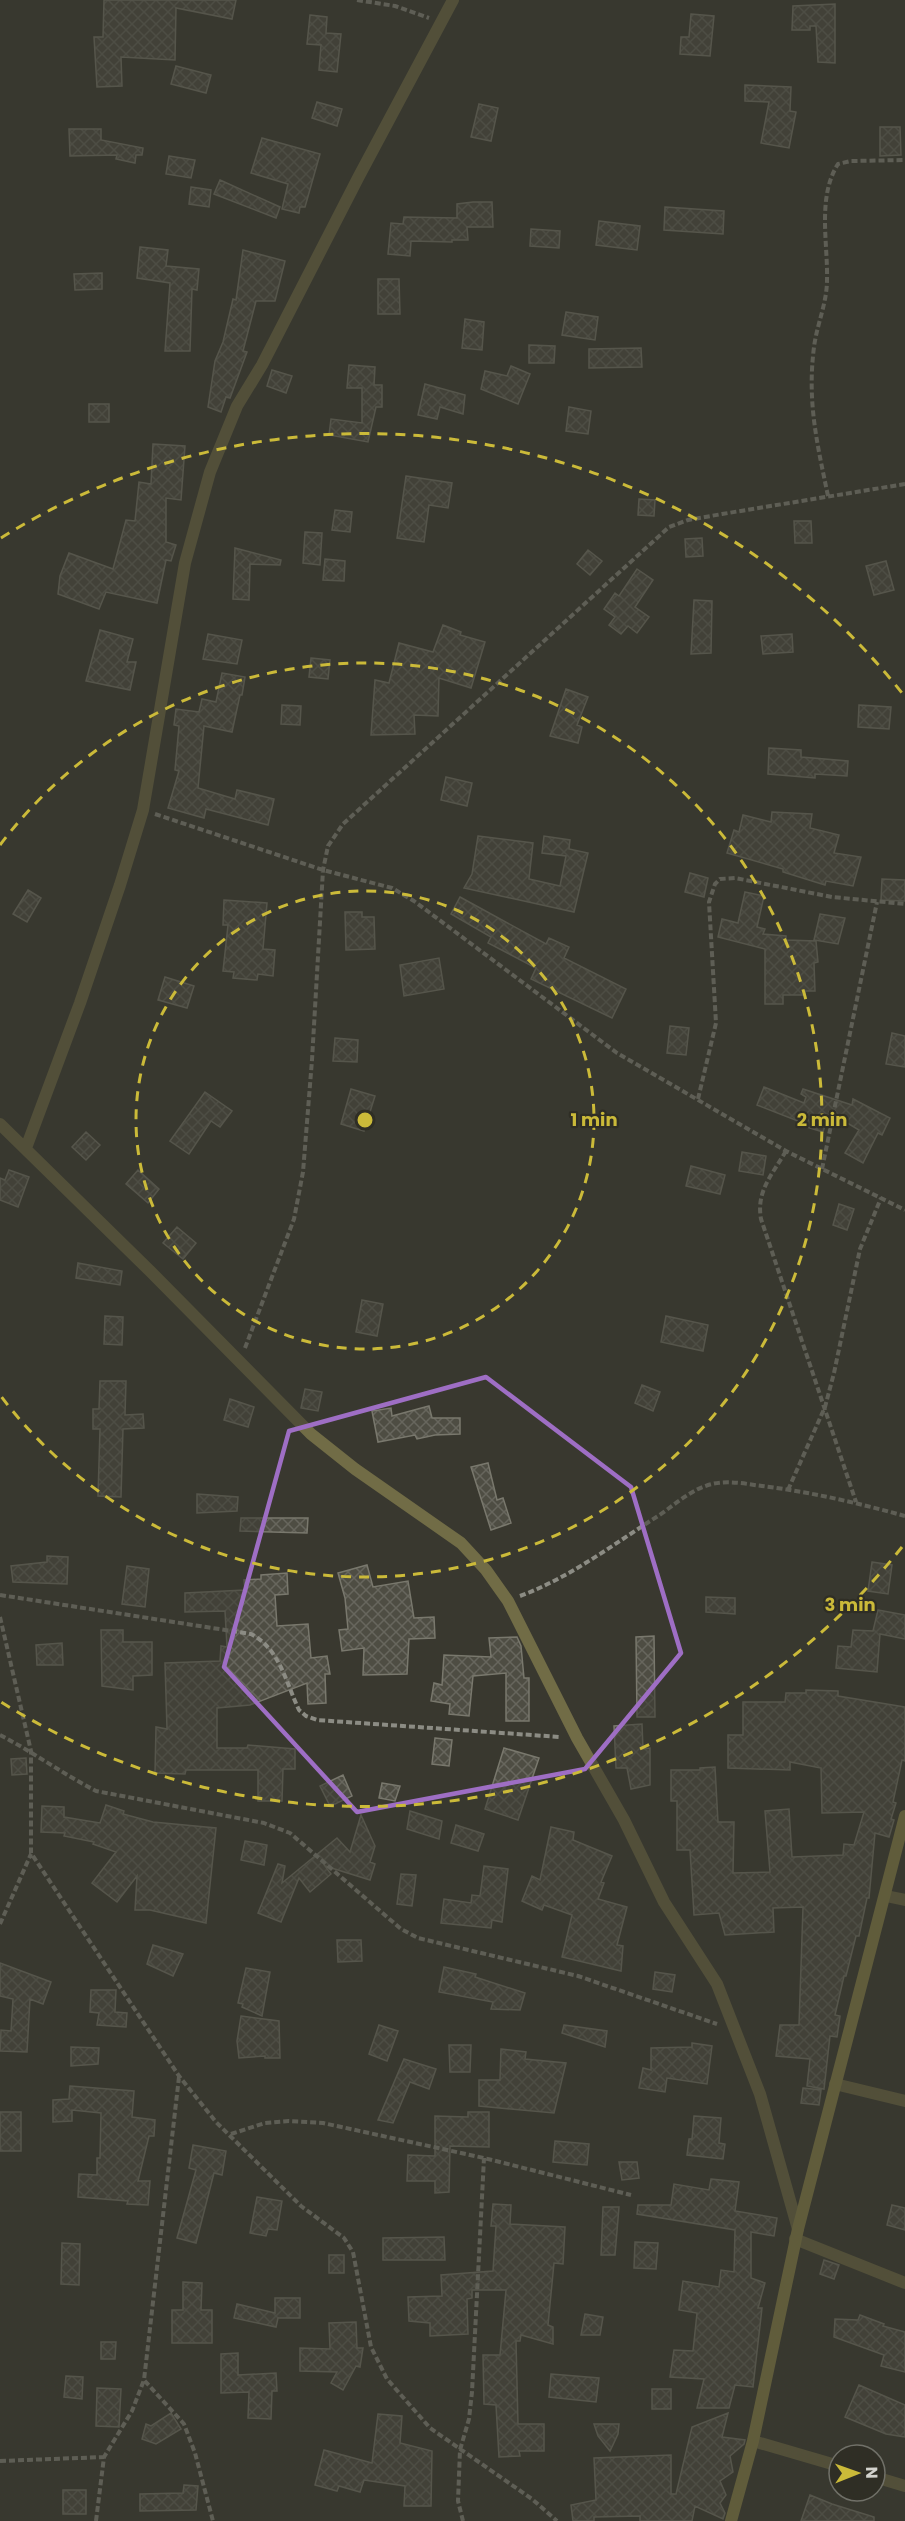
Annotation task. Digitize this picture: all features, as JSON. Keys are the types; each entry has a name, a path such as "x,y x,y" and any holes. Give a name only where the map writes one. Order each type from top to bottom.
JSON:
{"street":[{"path":"26,1148 80,1003 143,810 185,563 210,471 237,406 262,365 453,0"},
{"path":"0,1124 311,1434 356,1469 461,1543 486,1570 508,1600 577,1738 624,1820 664,1902 717,1983 760,2094 796,2234"},
{"path":"731,2521 753,2441 796,2234 886,1896 905,1816"},
{"path":"886,1896 905,1900"},
{"path":"835,2084 905,2102"},
{"path":"796,2234 905,2283"},
{"path":"753,2441 827,2463"},
{"path":"887,2481 905,2486"}],"path":[{"path":"357,0 395,6 441,22"},
{"path":"828,496 811,411 814,346 825,302 827,280 824,235 832,174 838,164 851,161 905,160"},
{"path":"240,1363 294,1219 303,1172 323,870 328,846 343,824 669,527 688,520 905,484"},
{"path":"143,810 323,870 392,888 414,901 616,1053 786,1151 905,1210"},
{"path":"698,1099 716,1023 709,902 715,884 720,879 735,878 832,897 905,904"},
{"path":"822,1169 877,902"},
{"path":"786,1151 761,1193 759,1206 856,1502"},
{"path":"788,1490 825,1407 861,1249 881,1198"},
{"path":"508,1600 543,1587 661,1514 692,1492 711,1484 728,1482 788,1490 856,1502 905,1516"},
{"path":"0,1595 251,1634 261,1639 274,1652 299,1710 306,1716 317,1720 577,1738"},
{"path":"0,1617 31,1751 31,1853 0,1924"},
{"path":"0,1735 96,1791 264,1823 290,1833 401,1929 418,1938 578,1976 735,2030"},
{"path":"31,1853 179,2076 216,2122 231,2134 301,2206 344,2238 353,2252 371,2347 380,2368 430,2428 532,2499 557,2521"},
{"path":"96,2521 104,2457 132,2411 144,2380 179,2076"},
{"path":"231,2134 265,2123 289,2121 323,2123 484,2158 631,2195"},
{"path":"463,2521 458,2501 460,2450 469,2419 472,2392 484,2158"},
{"path":"144,2380 184,2424 195,2453 213,2521"},
{"path":"0,2461 104,2457"}],"highlighted area":[{"path":"486,1377 631,1487 681,1653 585,1769 357,1812 224,1667 289,1431"}],"building":[{"path":"104,0 236,0 232,19 176,8 175,60 121,57 122,86 97,87 94,37 103,37"},
{"path":"835,4 835,63 818,62 816,26 810,26 810,30 792,30 793,6"},
{"path":"691,14 714,16 710,56 680,54 681,37 689,37"},
{"path":"310,15 327,17 326,33 341,34 337,72 319,70 321,45 307,44"},
{"path":"176,66 211,75 206,93 171,84"},
{"path":"745,85 791,87 790,111 796,112 789,148 761,143 769,102 745,101"},
{"path":"317,102 342,109 337,126 312,118"},
{"path":"479,104 498,108 491,141 471,137"},
{"path":"880,127 900,127 901,155 880,156"},
{"path":"69,129 101,129 101,140 143,148 142,155 136,155 135,163 116,159 117,155 70,156"},
{"path":"262,138 320,154 305,207 300,207 299,213 282,209 288,184 251,173"},
{"path":"169,156 195,160 191,178 166,174"},
{"path":"220,180 280,207 276,218 214,194"},
{"path":"191,187 211,190 209,207 189,204"},
{"path":"492,202 493,227 467,227 468,240 411,241 410,256 388,254 391,223 403,224 404,217 457,218 457,204"},
{"path":"665,207 724,211 723,234 664,230"},
{"path":"599,221 640,226 637,250 596,245"},
{"path":"531,229 560,231 559,248 530,246"},
{"path":"140,247 168,250 166,266 199,269 197,290 192,289 190,351 165,351 170,283 137,278"},
{"path":"243,250 285,261 275,301 256,301 243,351 247,352 230,398 226,397 221,412 208,407 215,361 223,342 233,299 236,300"},
{"path":"102,273 102,289 75,290 74,274"},
{"path":"378,279 399,279 400,314 378,314"},
{"path":"566,312 598,317 595,340 562,335"},
{"path":"465,319 484,322 482,350 462,348"},
{"path":"529,345 555,346 554,363 529,363"},
{"path":"641,348 642,367 589,368 589,349"},
{"path":"349,365 375,367 374,385 382,385 382,407 376,407 368,442 329,435 331,419 362,423 362,388 347,388"},
{"path":"511,366 530,374 518,404 481,389 485,371 507,376"},
{"path":"272,370 292,376 286,393 267,386"},
{"path":"425,384 465,395 463,414 440,407 437,419 418,415"},
{"path":"89,404 109,404 109,422 89,422"},
{"path":"569,407 591,411 588,434 566,431"},
{"path":"153,444 185,446 181,500 166,498 166,542 176,545 171,561 166,560 157,603 106,592 99,609 58,594 60,576 69,553 113,569 126,520 135,521 139,482 151,484"},
{"path":"406,476 452,483 448,508 429,505 424,542 397,538"},
{"path":"639,499 655,500 654,516 638,515"},
{"path":"335,510 352,512 350,532 332,530"},
{"path":"794,521 811,521 812,543 795,543"},
{"path":"305,532 322,533 320,565 303,563"},
{"path":"702,538 703,556 686,557 685,539"},
{"path":"235,548 281,560 280,565 250,564 249,600 233,599"},
{"path":"588,550 602,561 590,575 577,564"},
{"path":"325,559 345,561 344,581 323,580"},
{"path":"886,561 894,590 874,595 866,566"},
{"path":"637,569 653,580 635,607 649,617 637,633 628,626 621,634 609,625 615,617 604,609 615,593 619,596"},
{"path":"694,600 712,601 711,653 691,654"},
{"path":"443,625 461,632 460,635 485,642 471,688 439,678 438,716 414,715 415,734 371,735 375,680 389,683 399,643 433,652"},
{"path":"100,630 133,639 127,662 136,662 130,690 86,681"},
{"path":"208,634 242,640 237,664 203,659"},
{"path":"792,634 793,652 763,654 761,636"},
{"path":"311,658 330,660 328,679 309,677"},
{"path":"222,673 245,677 242,695 240,695 232,732 204,726 198,788 235,799 237,790 274,799 268,825 206,809 204,818 168,808 179,771 175,770 179,726 174,725 176,709 199,712 202,699 216,702"},
{"path":"566,689 588,697 577,725 582,727 578,743 550,736"},
{"path":"282,705 301,706 300,725 281,724"},
{"path":"859,705 891,707 889,729 858,727"},
{"path":"769,748 801,750 801,757 848,761 847,776 815,774 815,778 768,774"},
{"path":"446,777 472,783 467,806 441,800"},
{"path":"772,812 812,814 810,828 839,835 834,853 861,857 853,886 826,881 825,885 783,872 783,869 727,853 734,830 739,832 743,815 771,822"},
{"path":"478,836 533,843 529,879 560,886 566,856 542,853 544,836 570,840 569,849 588,853 574,912 464,888 472,874"},
{"path":"690,873 708,878 704,897 685,892"},
{"path":"882,879 905,880 905,901 881,900"},
{"path":"28,890 41,898 27,922 13,914"},
{"path":"745,892 764,896 757,927 765,929 763,934 786,936 786,940 816,941 818,962 814,963 815,991 805,991 805,995 783,995 783,1004 765,1004 765,949 718,937 722,919 738,923"},
{"path":"460,897 546,944 549,938 569,947 564,958 626,989 612,1018 531,979 536,968 488,943 491,937 451,914"},
{"path":"224,900 267,903 263,949 275,950 273,976 258,974 257,980 233,978 234,972 223,971 228,925 223,925"},
{"path":"345,912 362,912 362,917 374,917 375,949 346,950"},
{"path":"820,914 845,918 838,944 814,940"},
{"path":"439,958 444,989 404,996 400,965"},
{"path":"165,977 194,986 187,1008 158,1000"},
{"path":"670,1026 689,1028 686,1055 667,1053"},
{"path":"892,1033 905,1036 905,1067 886,1064"},
{"path":"335,1038 358,1040 357,1062 333,1061"},
{"path":"764,1087 804,1103 806,1097 801,1094 803,1089 852,1105 853,1099 890,1118 882,1135 878,1133 863,1163 845,1153 859,1130 829,1112 823,1132 797,1124 798,1121 757,1105"},
{"path":"351,1089 375,1096 364,1131 341,1124"},
{"path":"205,1092 232,1111 220,1127 211,1121 189,1154 170,1141"},
{"path":"86,1132 100,1145 86,1160 72,1147"},
{"path":"742,1152 766,1156 763,1175 739,1171"},
{"path":"691,1166 725,1175 720,1194 686,1186"},
{"path":"9,1170 29,1177 18,1207 0,1200 0,1178 5,1180"},
{"path":"138,1170 159,1189 148,1203 126,1184"},
{"path":"839,1204 854,1209 847,1230 833,1225"},
{"path":"177,1227 196,1243 183,1259 163,1243"},
{"path":"78,1263 122,1271 120,1285 76,1278"},
{"path":"362,1300 383,1304 377,1336 356,1332"},
{"path":"105,1316 123,1317 122,1345 104,1344"},
{"path":"666,1316 708,1325 703,1351 661,1342"},
{"path":"100,1381 126,1381 125,1415 143,1414 144,1428 123,1429 121,1497 98,1496 100,1429 93,1429 93,1409 99,1409"},
{"path":"642,1385 660,1392 653,1411 635,1403"},
{"path":"305,1389 322,1392 318,1411 301,1408"},
{"path":"230,1399 254,1407 248,1427 224,1420"},
{"path":"429,1406 432,1418 460,1418 460,1434 435,1435 417,1439 415,1435 378,1442 372,1411 391,1408 392,1416"},
{"path":"488,1463 497,1500 503,1498 511,1523 491,1530 471,1467"},
{"path":"197,1494 238,1497 237,1511 197,1513"},
{"path":"241,1518 308,1518 307,1533 240,1531"},
{"path":"47,1556 68,1557 67,1584 13,1582 11,1566 47,1562"},
{"path":"872,1562 892,1565 888,1594 868,1591"},
{"path":"367,1565 373,1587 408,1581 414,1618 434,1617 435,1638 409,1639 407,1674 363,1675 364,1648 342,1651 339,1630 348,1629 345,1598 338,1573"},
{"path":"127,1566 149,1569 145,1607 122,1604"},
{"path":"287,1573 288,1594 275,1595 277,1626 308,1624 311,1658 327,1656 330,1674 325,1674 326,1703 308,1704 307,1683 250,1705 217,1708 217,1748 247,1748 248,1745 295,1749 295,1769 283,1769 282,1801 258,1801 258,1770 186,1770 185,1774 155,1773 156,1727 167,1729 165,1663 220,1661 221,1646 227,1647 225,1611 185,1612 185,1593 245,1590 244,1580 261,1579 261,1575"},
{"path":"706,1597 735,1598 735,1614 706,1612"},
{"path":"878,1610 905,1615 905,1639 880,1634 877,1672 836,1668 838,1646 851,1647 853,1630 873,1631"},
{"path":"101,1630 123,1630 123,1642 152,1642 152,1675 133,1676 133,1690 102,1686"},
{"path":"654,1636 655,1717 637,1717 636,1637"},
{"path":"517,1637 521,1646 524,1678 529,1678 529,1721 506,1721 506,1673 473,1676 469,1716 449,1714 450,1704 431,1701 434,1683 442,1685 444,1655 491,1657 489,1638"},
{"path":"62,1643 63,1665 37,1665 36,1645"},
{"path":"806,1690 838,1691 838,1696 905,1707 905,1761 902,1760 893,1802 896,1803 891,1819 894,1820 889,1837 875,1833 869,1898 867,1898 859,1936 856,1936 846,1976 844,1976 835,2015 840,2016 837,2037 830,2036 824,2089 807,2086 810,2059 776,2056 780,2025 799,2025 803,1907 773,1908 774,1932 725,1935 719,1913 694,1915 690,1850 677,1850 677,1801 671,1801 671,1770 700,1770 700,1768 715,1767 718,1822 734,1822 733,1873 770,1872 765,1811 789,1809 792,1857 843,1855 844,1844 854,1845 864,1812 822,1813 821,1768 790,1762 790,1770 728,1768 728,1735 743,1735 743,1702 785,1702 786,1693 806,1693"},
{"path":"642,1724 643,1749 650,1748 650,1785 631,1789 627,1768 616,1768 614,1726"},
{"path":"435,1738 452,1740 449,1766 432,1764"},
{"path":"504,1748 539,1758 518,1820 485,1809"},
{"path":"26,1758 27,1774 12,1775 11,1759"},
{"path":"343,1775 352,1796 335,1804 329,1804 320,1786"},
{"path":"382,1783 400,1786 395,1801 379,1798"},
{"path":"106,1805 124,1811 123,1814 153,1822 216,1828 206,1923 150,1910 135,1910 137,1876 117,1902 92,1883 116,1852 93,1844 94,1842 64,1836 65,1833 41,1832 42,1806 64,1807 64,1817 100,1823"},
{"path":"410,1811 442,1821 439,1839 407,1829"},
{"path":"361,1815 375,1846 370,1862 375,1864 370,1880 325,1866 331,1874 310,1892 299,1878 281,1922 258,1913 278,1864 285,1866 282,1883 337,1838 350,1852"},
{"path":"456,1825 484,1834 478,1851 451,1843"},
{"path":"551,1827 574,1832 573,1840 612,1856 601,1882 604,1883 598,1899 627,1907 617,1945 623,1946 621,1971 562,1957 572,1915 544,1905 542,1910 522,1901 532,1876 540,1880"},
{"path":"245,1841 267,1845 264,1865 241,1860"},
{"path":"484,1866 508,1869 502,1922 492,1920 491,1928 441,1923 444,1899 471,1903 472,1895 480,1896"},
{"path":"401,1874 416,1875 412,1906 397,1904"},
{"path":"337,1940 361,1940 362,1961 338,1962"},
{"path":"153,1945 183,1954 173,1976 147,1964"},
{"path":"0,1963 51,1982 43,2004 30,1999 27,2052 0,2051 1,2030 11,2031 13,1999 0,1996"},
{"path":"444,1967 476,1974 475,1977 525,1993 520,2010 491,2009 493,2002 439,1992"},
{"path":"246,1968 270,1972 262,2016 238,2003"},
{"path":"655,1972 675,1975 672,1992 653,1989"},
{"path":"91,1990 116,1990 115,2012 127,2013 126,2027 97,2025 99,2013 90,2012"},
{"path":"241,2016 279,2021 280,2058 265,2058 265,2056 239,2058 237,2041"},
{"path":"379,2025 398,2031 387,2061 369,2054"},
{"path":"564,2025 607,2031 605,2047 562,2033"},
{"path":"692,2043 712,2046 707,2084 667,2078 665,2092 639,2088 643,2068 651,2070 651,2048 692,2047"},
{"path":"449,2045 471,2045 470,2072 450,2072"},
{"path":"71,2047 99,2048 98,2064 71,2066"},
{"path":"501,2049 526,2052 525,2059 566,2063 554,2113 479,2106 479,2080 500,2080"},
{"path":"404,2059 436,2069 429,2089 410,2082 393,2123 378,2120"},
{"path":"70,2086 134,2091 132,2117 155,2120 154,2136 149,2136 138,2181 150,2181 148,2205 78,2197 79,2174 97,2175 97,2158 100,2158 101,2113 72,2110 72,2121 53,2122 53,2100 69,2099"},
{"path":"803,2088 821,2090 819,2105 801,2103"},
{"path":"0,2112 21,2112 21,2151 0,2151"},
{"path":"468,2112 489,2112 489,2147 450,2146 449,2192 435,2193 435,2181 407,2181 408,2155 435,2156 435,2116 468,2117"},
{"path":"694,2116 721,2118 719,2143 725,2144 723,2159 687,2155 689,2139 692,2139"},
{"path":"555,2141 589,2144 587,2165 553,2162"},
{"path":"193,2145 226,2151 222,2175 214,2173 196,2243 177,2238 196,2170 189,2168"},
{"path":"619,2162 637,2162 639,2178 622,2180"},
{"path":"711,2179 739,2182 735,2211 777,2218 774,2236 751,2232 751,2278 765,2283 758,2308 762,2308 753,2387 735,2385 729,2408 697,2408 704,2379 670,2377 674,2350 693,2351 697,2313 679,2310 683,2281 719,2287 721,2270 734,2272 735,2230 637,2214 638,2205 671,2205 674,2184 709,2190"},
{"path":"257,2197 282,2201 277,2230 268,2229 266,2236 250,2233"},
{"path":"493,2204 511,2205 510,2224 565,2227 563,2264 554,2263 548,2325 553,2327 553,2344 521,2335 520,2341 516,2341 518,2424 544,2424 544,2451 519,2451 520,2456 499,2457 496,2405 484,2404 483,2355 500,2355 506,2290 472,2290 472,2298 467,2299 468,2334 430,2336 430,2323 409,2321 408,2297 442,2296 441,2275 493,2271 496,2226 491,2226"},
{"path":"892,2205 905,2208 905,2230 887,2225"},
{"path":"603,2207 619,2207 615,2255 601,2255"},
{"path":"444,2237 445,2260 383,2260 383,2238"},
{"path":"635,2242 658,2243 656,2269 634,2268"},
{"path":"62,2243 80,2244 79,2285 61,2284"},
{"path":"329,2255 344,2255 344,2273 329,2273"},
{"path":"824,2260 839,2265 834,2279 820,2274"},
{"path":"183,2282 202,2283 201,2310 212,2310 212,2343 172,2343 172,2310 183,2310"},
{"path":"275,2298 300,2298 300,2318 278,2318 276,2327 234,2318 237,2304 275,2313"},
{"path":"585,2314 603,2317 600,2335 581,2335"},
{"path":"860,2315 884,2324 883,2326 905,2332 905,2372 881,2366 884,2355 834,2337 835,2319 858,2320"},
{"path":"356,2322 357,2348 363,2348 360,2367 356,2366 343,2390 331,2383 337,2372 300,2371 300,2348 330,2349 329,2323"},
{"path":"101,2342 116,2342 115,2359 101,2359"},
{"path":"238,2353 238,2375 276,2373 277,2391 272,2391 271,2419 248,2418 249,2392 221,2393 221,2354"},
{"path":"551,2374 599,2378 596,2402 549,2397"},
{"path":"66,2376 83,2377 82,2399 64,2397"},
{"path":"859,2385 905,2405 905,2437 886,2434 845,2417"},
{"path":"97,2388 121,2389 119,2427 96,2426"},
{"path":"652,2389 671,2389 671,2409 652,2409"},
{"path":"171,2413 181,2429 156,2444 142,2439 146,2424 151,2426"},
{"path":"728,2413 722,2437 745,2440 744,2444 730,2456 733,2472 720,2481 726,2495 720,2503 725,2513 723,2519 695,2506 692,2521 640,2521 640,2516 594,2517 594,2521 573,2521 571,2505 596,2500 594,2458 671,2455 671,2494 676,2494 692,2427"},
{"path":"378,2414 402,2416 400,2443 432,2451 431,2506 404,2506 405,2486 364,2480 360,2492 339,2486 337,2491 315,2485 324,2450 372,2463"},
{"path":"594,2424 619,2424 618,2434 610,2451 598,2436"},
{"path":"184,2485 198,2486 196,2510 140,2511 140,2494 183,2493"},
{"path":"63,2490 86,2490 86,2514 63,2514"},
{"path":"810,2495 827,2503 874,2517 874,2521 801,2521"}]}
